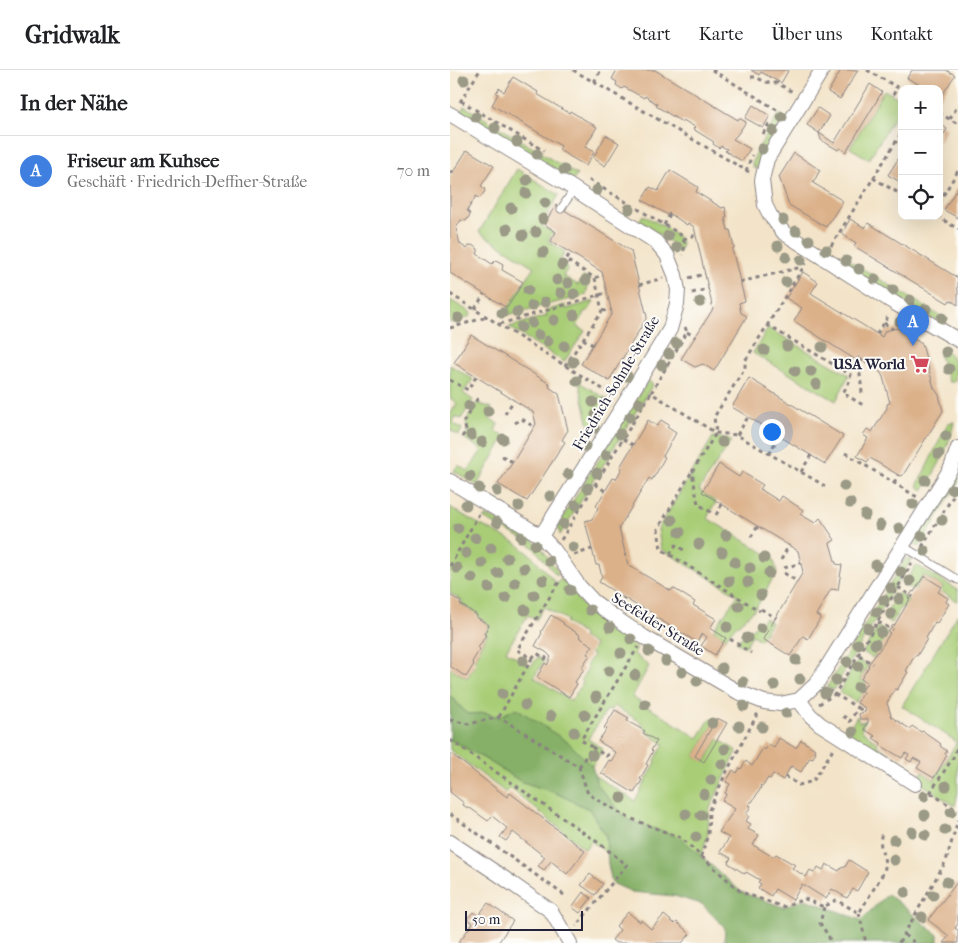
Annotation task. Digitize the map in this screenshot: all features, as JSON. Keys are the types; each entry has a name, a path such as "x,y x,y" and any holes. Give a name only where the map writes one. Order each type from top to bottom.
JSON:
{"street":[{"path":"822,70 767,160 762,180 766,205 770,215 784,233 896,304 958,340"},
{"name":"Friedrich-Sohnle-Straße","path":"451,115 574,189 656,242 667,255 675,275 678,290 677,304 670,328 541,536"},
{"path":"915,784 820,724 810,715 799,700 817,682 903,546 951,468 958,448"},
{"name":"Seefelder Straße","path":"450,482 541,536 554,550 579,586 593,601 644,637 738,692 764,702 780,704 799,700"},
{"path":"450,842 551,912 569,940"}],"lane":[{"path":"561,209 574,189"},
{"path":"903,546 958,580"}],"path":[{"path":"451,115 480,70"},
{"path":"573,70 762,180"},
{"path":"594,82 601,70"},
{"path":"712,70 792,119"},
{"path":"867,70 897,88 893,95"},
{"path":"751,77 756,76 765,82 777,83"},
{"path":"461,100 546,153"},
{"path":"950,119 958,105"},
{"path":"943,115 958,124"},
{"path":"776,618 662,549 658,529 716,432 714,417 745,368 745,361 767,325 803,267 818,255 873,178 898,138"},
{"path":"943,195 958,171"},
{"path":"873,178 898,193"},
{"path":"588,179 680,234 685,243 683,261"},
{"path":"664,225 670,214"},
{"path":"943,220 958,229"},
{"path":"683,240 696,235"},
{"path":"570,253 566,260 595,278 602,312"},
{"path":"740,282 803,267"},
{"path":"705,274 689,278 690,295 708,289"},
{"path":"595,278 602,275"},
{"path":"640,285 675,275"},
{"path":"499,324 606,293"},
{"path":"450,294 625,403"},
{"path":"475,310 484,294"},
{"path":"877,334 896,304"},
{"path":"565,366 602,312 611,310"},
{"path":"450,328 488,317"},
{"path":"884,324 893,329"},
{"path":"767,325 851,375 842,392 862,405"},
{"path":"684,326 687,332 695,337"},
{"path":"554,550 687,332"},
{"path":"583,339 592,345"},
{"path":"862,360 859,365 862,393"},
{"path":"450,380 468,390 476,377"},
{"path":"651,393 716,432 737,435 825,486"},
{"path":"462,437 466,431 464,421 479,396"},
{"path":"505,414 514,400"},
{"path":"737,435 748,417"},
{"path":"515,424 522,419 534,427"},
{"path":"769,454 779,436"},
{"path":"623,438 633,445"},
{"path":"845,453 929,504"},
{"path":"502,456 513,462"},
{"path":"801,472 811,456"},
{"path":"692,472 698,504 710,512"},
{"path":"894,483 898,475"},
{"path":"595,484 605,491"},
{"path":"810,715 816,706 835,694 917,555 956,495 958,488"},
{"path":"450,566 486,504"},
{"path":"716,515 722,504"},
{"path":"751,537 758,526"},
{"path":"670,554 676,545 685,551"},
{"path":"780,560 789,546"},
{"path":"784,568 801,563"},
{"path":"532,658 517,650 567,569"},
{"path":"784,574 798,582"},
{"path":"898,587 913,597"},
{"path":"878,622 894,630"},
{"path":"612,751 606,756 581,740 644,637"},
{"path":"730,638 751,653"},
{"path":"499,718 532,658 537,653 545,658 548,655"},
{"path":"859,655 873,664"},
{"path":"817,682 864,712"},
{"path":"701,857 708,834 709,810 725,775 764,702"},
{"path":"785,776 799,785 813,781 858,708"},
{"path":"843,716 851,721"},
{"path":"450,720 469,724 499,718 580,767 588,794 627,818 681,838 741,892 783,907 805,899 824,906 836,900 859,913"},
{"path":"450,740 600,844 627,865 569,940"},
{"path":"930,793 954,756 958,744"},
{"path":"580,767 592,747"},
{"path":"915,784 958,811"},
{"path":"450,814 564,895"},
{"path":"899,943 946,861 958,820"},
{"path":"866,943 859,913 886,867 880,846 882,831"},
{"path":"824,906 820,923 829,937 830,943"},
{"path":"905,935 915,943"}],"green space":[{"path":"884,90 898,98 898,112 869,159 850,148"},
{"path":"464,106 577,175 573,181 461,112"},
{"path":"779,114 784,117 762,153 756,169 752,164 757,150"},
{"path":"517,169 559,195 541,225 553,233 548,241 565,252 559,262 568,268 563,276 578,285 583,277 589,279 586,295 503,316 534,267 479,232"},
{"path":"643,215 665,227 679,239 682,244 679,253 670,242 639,221"},
{"path":"845,258 945,319 942,324 842,264"},
{"path":"450,300 470,312 471,316 450,323"},
{"path":"594,301 589,310 583,313 577,326 585,331 564,362 509,327 547,316 545,311 565,305 566,309"},
{"path":"768,328 849,375 836,401 753,353"},
{"path":"943,348 951,355 955,363 955,382 949,382 939,354"},
{"path":"450,365 473,379 463,393 473,400 461,419 455,416 452,422 462,429 459,435 450,430 450,415 457,403 450,398"},
{"path":"648,381 653,384 560,535 558,525"},
{"path":"579,382 611,402 591,435"},
{"path":"477,403 492,408 489,418 498,424 495,431 505,437 477,485 454,471 458,465 468,471 482,450 464,438 468,431 466,421"},
{"path":"954,422 942,458 923,490 917,486 948,423"},
{"path":"713,437 731,441 699,490 716,502 707,518 773,558 777,571 756,608 726,638 713,630 738,595 661,549 658,529"},
{"path":"958,470 958,483 919,547 914,544"},
{"path":"450,507 514,542 531,555 557,584 563,576 581,604 637,648 634,654 649,666 632,697 698,738 710,719 715,722 695,756 705,762 718,739 737,751 709,810 708,834 701,857 681,838 628,821 597,785 595,776 635,801 664,744 648,733 639,721 614,706 610,711 607,710 588,739 603,749 592,766 569,743 486,713 467,714 450,695 450,668 467,678 476,663 474,661 481,649 479,648 487,635 485,633 490,625 478,617 479,615 461,604 463,601 450,593","holes":["544,607 567,620 566,623 583,634 582,637 595,645 590,653 593,655 586,666 588,668 581,680 583,682 571,701 534,677 544,661 538,657 531,666 506,651 528,615 536,620"]},
{"path":"487,516 514,528 533,540 544,551 558,571 557,576 525,540 483,518"},
{"path":"905,559 911,559 833,690 827,687"},
{"path":"916,565 958,590 958,602 941,591 943,587 924,575 914,590 904,585"},
{"path":"898,593 909,600 903,608 901,607 892,623 883,618"},
{"path":"958,614 958,792 955,806 917,781 922,772 934,780 957,742 902,706"},
{"path":"765,618 771,622 760,640 752,635 745,647 736,642"},
{"path":"878,627 888,633 873,658 863,652"},
{"path":"858,660 868,666 860,679 866,683 861,691 863,692 856,702 839,692"},
{"path":"450,695 467,714 486,713 499,717 516,708 569,743 592,766 597,785 628,820 681,838 741,892 783,907 805,899 861,920 888,894 938,935 938,943 724,943 725,928 702,904 674,896 632,892 612,883 608,864 606,836 589,809 556,793 520,781 450,739"},
{"path":"857,716 859,722 865,721 861,730 878,743 877,746 900,760 897,764 847,733"},
{"path":"450,739 520,781 556,793 589,809 606,836 607,853 591,841 585,849 510,788 506,793 450,750"}],"building":[{"path":"617,70 655,70 738,120 739,118 746,122 733,139 750,149 742,161 725,151 727,149 721,146 719,148 713,144 714,142 693,129 695,127 683,120 682,122 656,106 657,104 645,96 644,98 624,87 622,89 616,85 617,82 612,79"},
{"path":"751,70 788,71 781,83 761,72 759,75"},
{"path":"841,70 858,70 840,99 828,92"},
{"path":"912,70 946,70 955,75 943,94 943,85 920,85 907,78"},
{"path":"513,77 538,92 537,94 597,127 585,147 594,152 586,166 559,150 561,146 492,105 499,88 504,92"},
{"path":"870,84 882,92 846,152 840,148 838,150 821,140 819,133 834,143"},
{"path":"753,105 770,116 763,128 745,118"},
{"path":"818,108 830,116 819,133 807,125"},
{"path":"943,126 947,129 943,136"},
{"path":"606,135 619,143 605,166 593,158"},
{"path":"467,150 494,166 481,186 485,191 481,197 478,198 476,196 467,211 470,215 466,221 461,220 456,228 460,244 467,249 472,245 478,249 477,254 492,264 496,260 503,264 502,270 523,282 507,308 450,273 450,177"},
{"path":"794,153 820,170 813,183 843,201 826,227 789,205 779,177"},
{"path":"898,159 898,181 888,175"},
{"path":"670,170 698,187 696,192 722,208 725,207 727,217 725,218 734,248 732,249 745,301 739,303 741,313 747,316 714,371 703,364 695,367 681,359 713,309 694,227 642,200 650,187 658,191"},
{"path":"958,187 958,218 944,210"},
{"path":"556,205 631,251 647,317 609,381 581,364 612,313 602,272 551,241 556,232 544,224"},
{"path":"850,219 865,228 868,223 958,278 958,305 950,300 948,303 854,246 856,243 842,234"},
{"path":"803,272 818,282 811,293 882,337 885,331 897,328 922,344 934,388 939,395 943,411 903,475 900,476 870,458 867,462 857,456 868,438 863,435 867,429 872,432 887,408 887,404 890,403 883,377 881,373 866,362 858,357 856,360 794,321 802,308 786,298"},
{"path":"471,335 550,384 549,387 559,394 568,430 562,440 565,442 527,501 498,484 536,424 533,412 454,363"},
{"path":"749,378 843,436 825,464 732,407"},
{"path":"648,420 657,426 661,420 676,433 652,480 649,478 619,528 628,565 671,591 673,588 695,602 693,605 716,619 710,628 726,638 715,655 701,646 707,637 702,633 697,642 650,614 651,612 639,607 599,582 602,577 599,565 596,565 585,521 592,519 598,508 596,506 613,478 616,479 622,468 620,467"},
{"path":"719,464 739,477 742,472 763,485 760,489 779,501 782,496 803,510 800,514 815,523 820,518 835,540 830,543 836,564 842,565 838,590 831,589 816,615 821,617 808,639 803,636 790,656 763,639 803,572 798,551 702,492"},
{"path":"924,576 942,587 938,592 948,598 946,602 949,604 937,623 935,622 917,656 915,655 906,671 908,672 887,703 890,716 910,729 912,726 921,732 923,731 941,744 940,746 947,751 945,754 947,755 934,778 917,768 921,762 913,758 911,762 906,759 909,755 905,753 902,758 880,745 881,743 873,738 875,736 864,729 868,719 860,719 859,714 866,711 865,708 857,703 864,692 862,691 867,682 861,679 868,665 890,633 888,632 894,626 910,599 908,598"},
{"path":"450,595 477,615 476,617 489,625 484,634 486,635 478,648 480,649 472,662 474,664 466,677 450,666"},
{"path":"551,615 593,646 587,654 590,655 581,668 584,669 575,682 577,684 569,697 537,677 551,657 535,646"},
{"path":"615,710 629,718 627,721 645,731 643,733 657,741 651,750 653,751 646,764 648,765 640,779 642,780 634,793 601,773 616,753 598,741 607,729 604,728"},
{"path":"717,718 727,723 704,762 695,756"},
{"path":"779,738 794,747 797,747 801,740 815,749 814,751 816,752 813,758 810,757 801,772 791,766 783,780 773,774 763,786 760,786 761,788 752,802 750,802 749,805 751,806 746,814 749,816 746,821 751,824 748,829 759,835 753,845 773,857 776,854 795,865 792,868 806,877 810,870 815,873 818,867 823,870 826,864 839,871 845,867 849,860 868,872 857,891 853,889 847,898 832,889 826,899 802,884 793,900 775,889 771,896 758,888 761,884 758,882 760,880 746,872 745,874 728,863 731,858 720,852 729,838 719,832 735,809 722,801 727,794 725,793 730,784 726,782 733,770 737,773 746,761 752,766 763,748 765,750 769,744 774,748"},
{"path":"450,753 507,797 510,793 585,851 567,874 551,861 544,870 538,866 545,857 513,832 506,841 500,837 507,828 492,816 488,821 469,809 450,792"},
{"path":"590,874 603,884 595,895 581,885"},
{"path":"958,881 958,924 955,928 958,930 958,943 943,943 949,936 928,920"},
{"path":"583,892 591,898 580,913 572,907"},
{"path":"488,903 513,921 498,943 458,943 473,923 467,919 473,912 478,916"},
{"path":"628,912 651,929 664,915 675,924 677,922 690,934 682,943 616,943 612,940 620,930 616,926"}],"place":[{"name":"Friseur am Kuhsee","path":"913,346"},
{"name":"USA World","path":"920,364"}]}
